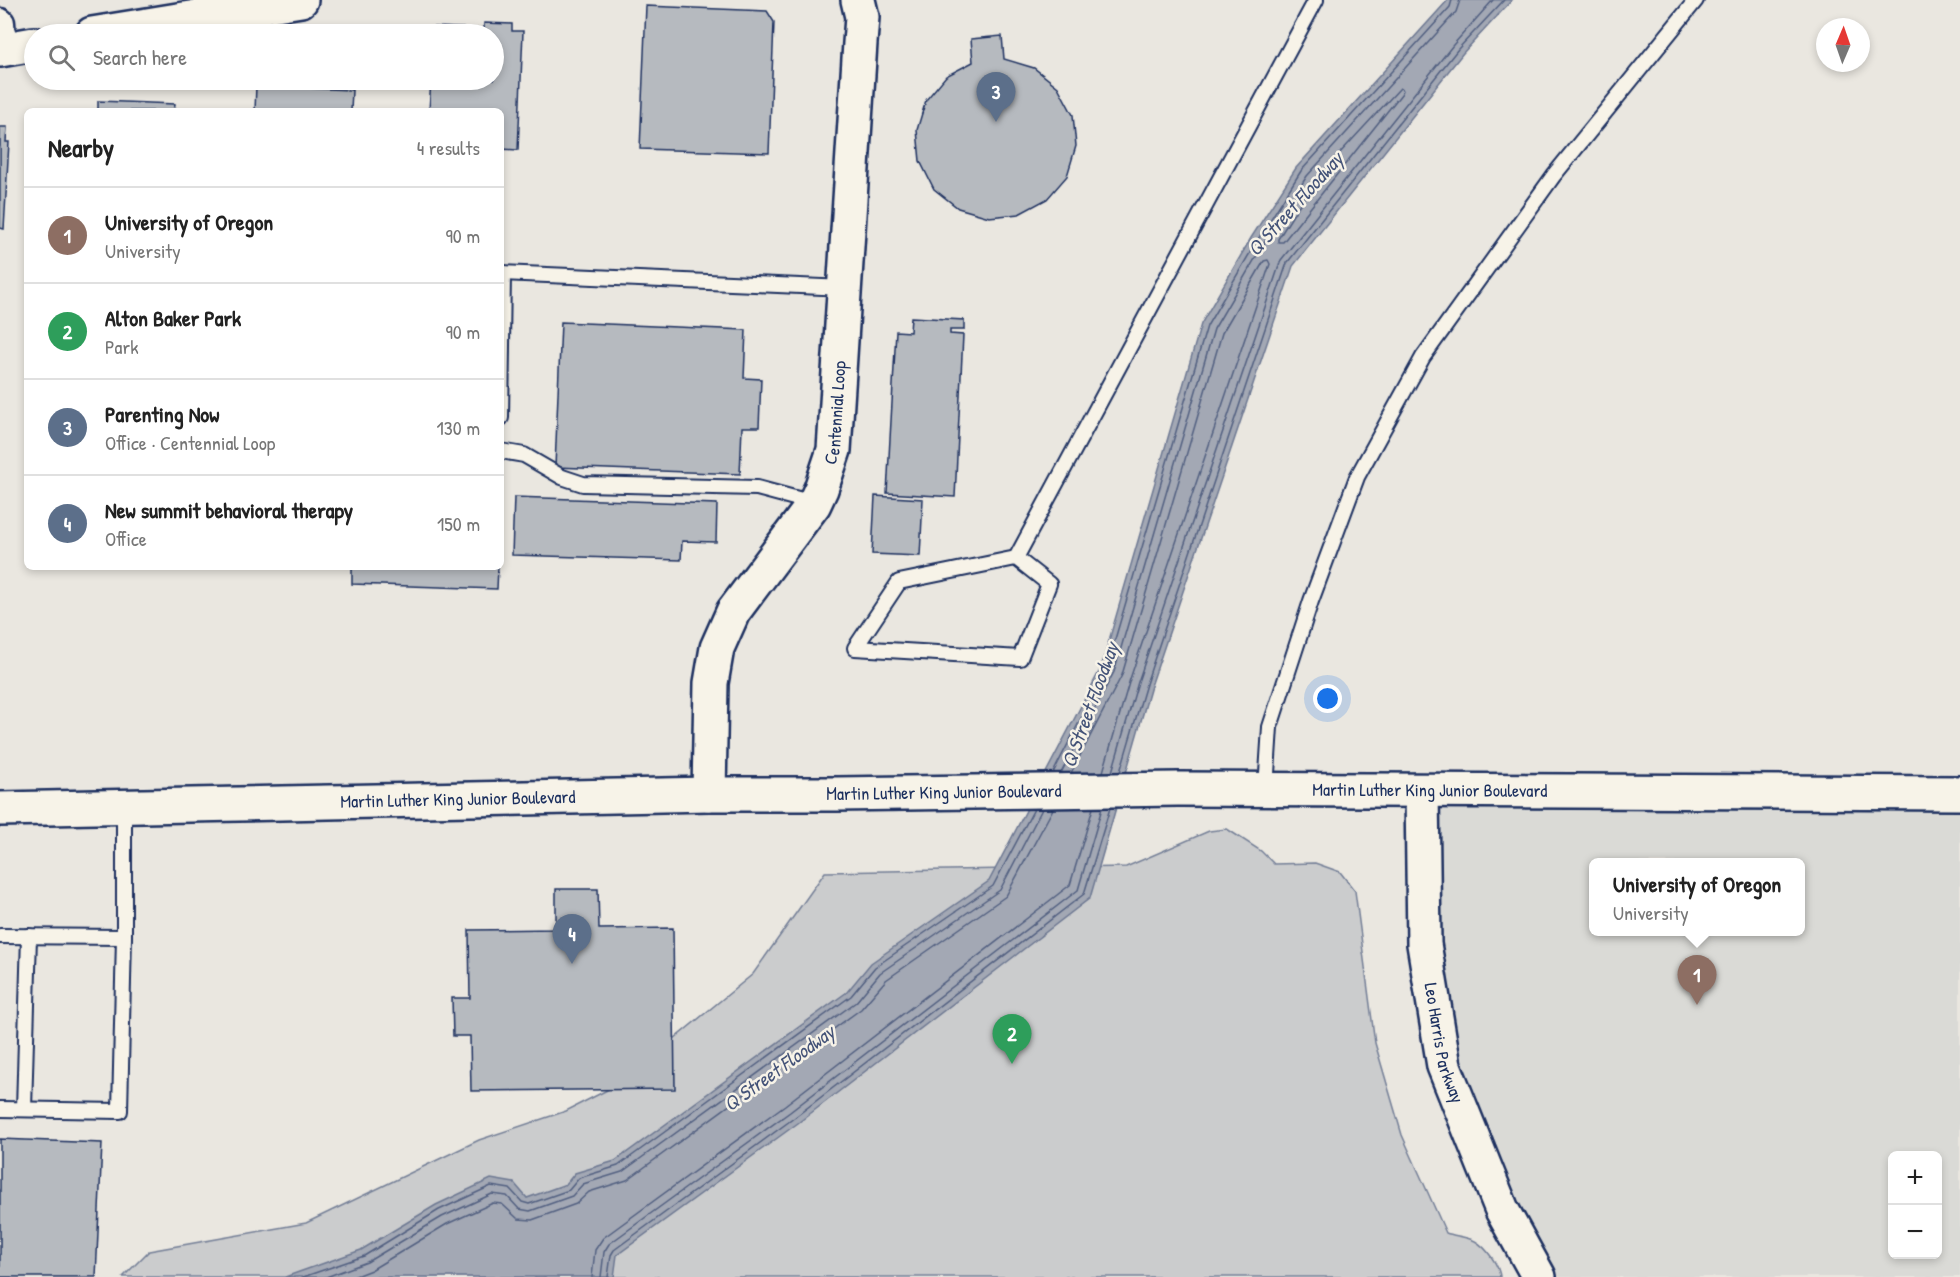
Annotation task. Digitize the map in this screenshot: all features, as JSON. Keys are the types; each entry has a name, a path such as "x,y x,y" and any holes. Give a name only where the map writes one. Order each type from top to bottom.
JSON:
{"main road":[{"path":"153,24 300,0"},
{"name":"Centennial Loop","path":"709,794 711,683 717,648 733,612 814,504 834,450 862,17 858,0"},
{"path":"1,41 24,43"},
{"name":"Martin Luther King Junior Boulevard","path":"0,809 709,794 1178,789 1960,793"},
{"name":"Leo Harris Parkway","path":"1422,791 1424,944 1444,1066 1502,1210 1539,1277"}],"lane":[{"path":"1016,558 1316,0"},
{"path":"1266,789 1270,728 1311,601 1357,477 1430,348 1554,175 1696,0"},
{"path":"504,273 844,288"},
{"path":"504,452 524,455 562,477 583,484 757,488 814,504"},
{"path":"1016,558 1049,584 1020,658 855,648 899,582 1016,558"},
{"path":"0,1109 120,1112 124,808"},
{"path":"0,936 124,937"},
{"path":"24,1109 29,936"}],"shaded area":[{"path":"1422,791 1960,793 1960,1277 1539,1277 1444,1066"},
{"path":"1227,829 1261,851 1274,864 1315,863 1340,872 1355,891 1375,1043 1402,1135 1446,1233 1468,1238 1479,1244 1495,1262 1500,1277 123,1277 149,1251 306,1223 479,1140 566,1111 619,1084 753,974 825,872 1126,867 1209,831"}],"water":[{"name":"Q Street Floodway","path":"1448,0 1512,0 1463,53 1293,266 1151,686 1090,898 798,1123 617,1255 614,1277 285,1277 361,1250 436,1205 491,1179 514,1183 527,1198 566,1184 575,1173 615,1161 847,992 871,963 989,881 1101,668 1201,324 1251,238 1296,168"}],"building":[{"path":"646,6 767,11 774,22 769,153 640,149"},
{"path":"484,23 512,24 512,31 523,31 518,150 504,149 504,108 429,108 430,90 504,90 504,24"},
{"path":"1002,36 1004,59 1034,68 1058,87 1073,115 1076,146 1067,176 1047,199 1019,214 989,217 958,208 934,189 920,161 917,130 926,100 946,76 973,62 971,39"},
{"path":"256,90 352,90 351,108 255,108"},
{"path":"98,101 175,104 174,108 98,108"},
{"path":"0,127 7,127 6,142 9,142 4,229 0,228"},
{"path":"911,317 964,320 964,330 950,330 950,334 963,335 955,497 887,493 896,331 910,332"},
{"path":"561,322 746,330 744,378 761,379 759,427 742,427 740,474 555,467"},
{"path":"875,496 923,499 920,556 872,554"},
{"path":"514,497 717,504 716,542 682,541 681,560 512,555"},
{"path":"352,570 498,570 497,589 352,584"},
{"path":"556,889 598,889 599,929 673,928 675,1089 471,1091 470,1036 453,1036 452,998 470,998 469,930 556,929"},
{"path":"0,1139 102,1143 96,1277 0,1277"}],"place":[{"name":"Parenting Now","path":"996,122"},
{"name":"New summit behavioral therapy","path":"572,964"},
{"name":"University of Oregon","path":"1697,1005"},
{"name":"Alton Baker Park","path":"1012,1064"}]}
